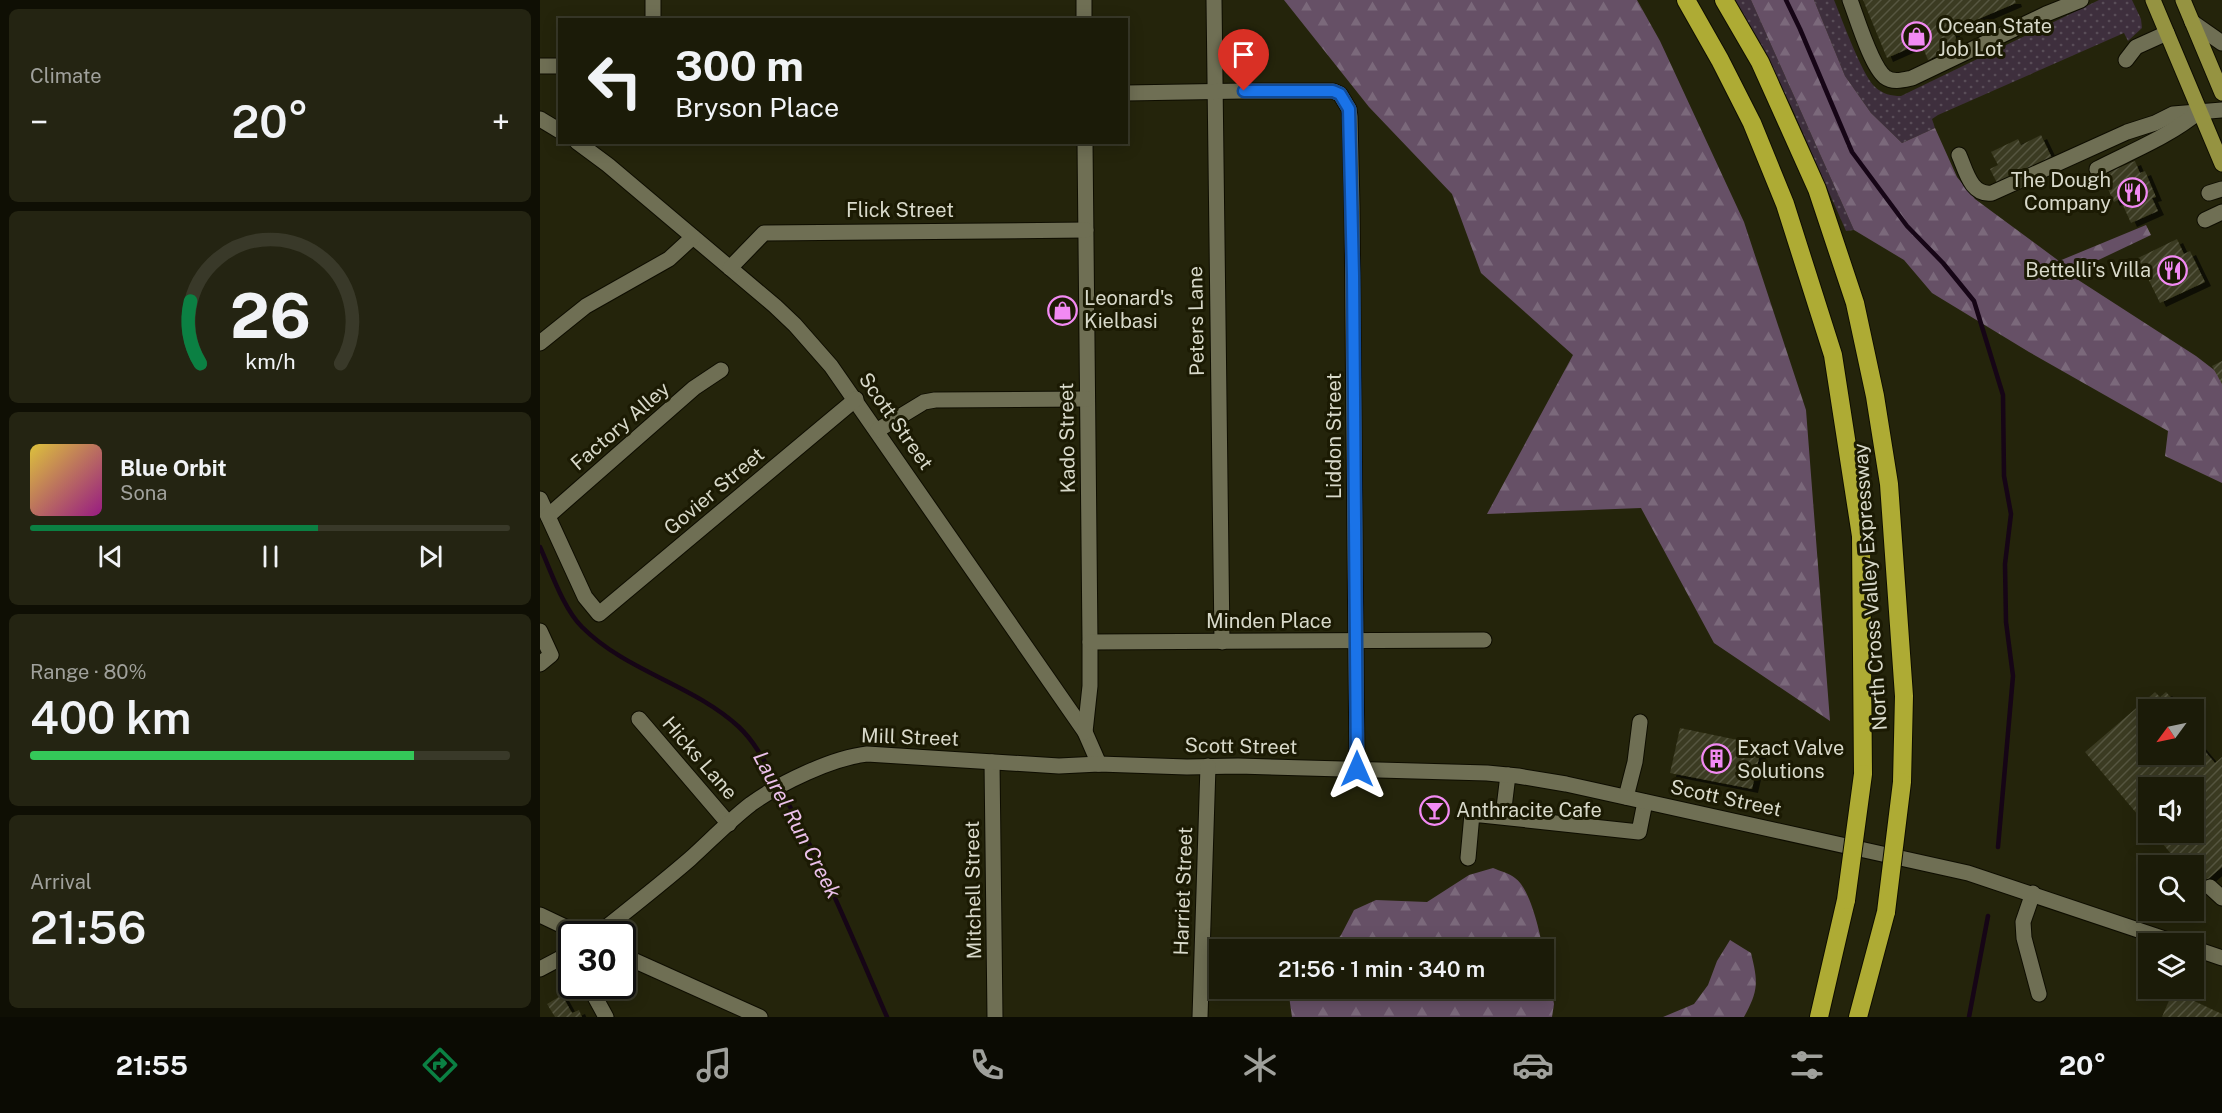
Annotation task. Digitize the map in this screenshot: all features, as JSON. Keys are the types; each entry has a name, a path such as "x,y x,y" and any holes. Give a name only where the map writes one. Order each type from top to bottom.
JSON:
{"highway":[{"name":"North Cross Valley Expressway","path":"1686,0 1752,123 1785,204 1833,355 1861,536 1863,774 1846,900 1819,1017"},
{"name":"North Cross Valley Expressway","path":"1725,0 1760,62 1817,189 1858,315 1875,396 1889,484 1904,696 1902,782 1886,912 1860,1017"}],"main road":[{"path":"2153,0 2222,164"},
{"path":"2183,0 2222,94"}],"street":[{"path":"653,0 653,18"},
{"path":"1084,0 1084,18"},
{"name":"Peters Lane","path":"1214,0 1222,642"},
{"path":"1850,0 1876,67 1886,78 1899,81 1912,78 2043,7 2081,0"},
{"path":"2192,22 2222,43"},
{"path":"2126,60 2136,47 2167,33"},
{"path":"540,66 558,66"},
{"name":"Liddon Street","path":"1214,92 1333,91 1340,94 1350,117 1357,769"},
{"path":"1128,93 1214,92"},
{"path":"1959,155 1977,192 1992,193 2127,132 2180,128 2222,94"},
{"path":"2200,111 2222,110"},
{"path":"540,119 558,130"},
{"path":"2097,169 2157,129"},
{"name":"Kado Street","path":"1085,144 1090,686 1085,732"},
{"name":"Scott Street","path":"594,147 795,326 831,366 878,430 1085,732 1099,764 1357,769 1508,775 1562,783 1946,867 2033,893 2148,933"},
{"path":"2205,220 2222,212"},
{"name":"Flick Street","path":"730,268 764,233 1086,230"},
{"path":"540,343 586,306 669,259 693,237"},
{"name":"Factory Alley","path":"548,516 694,388 722,370"},
{"name":"Govier Street","path":"548,516 585,597 599,614 856,399"},
{"path":"878,430 916,406 934,400 1087,399"},
{"path":"540,499 548,516"},
{"path":"540,631 546,660"},
{"name":"Minden Place","path":"1090,642 1484,640"},
{"name":"Hicks Lane","path":"639,719 729,824"},
{"path":"1626,797 1635,762 1640,722"},
{"name":"Mill Street","path":"614,921 752,804 789,782 848,757 867,754 1059,766 1099,764"},
{"name":"Mitchell Street","path":"992,762 995,1017"},
{"name":"Harriet Street","path":"1200,1017 1208,766"},
{"path":"1503,816 1508,775"},
{"path":"1468,858 1472,814 1639,832 1645,802"},
{"path":"2210,887 2222,898"},
{"path":"2033,893 2023,922 2024,938 2039,994"},
{"path":"540,915 558,924"},
{"path":"2204,952 2222,958"},
{"path":"540,969 558,960"},
{"path":"636,961 760,1017"},
{"path":"596,999 606,1017"}],"shaded area":[{"path":"1734,0 1751,0 1854,230 1846,231 1791,106"},
{"path":"1814,0 1834,0 1858,59 1870,81 1881,91 1897,96 2099,0 2132,0 2141,19 2142,28 2128,41 2124,33 1938,115 1932,119 1935,128 1902,143 1871,113 1845,76"}],"green space":[{"path":"1284,0 1637,0 1660,41 1744,222 1806,410 1830,721 1714,643 1641,508 1487,514 1573,355 1481,273 1452,194 1369,107"},
{"path":"1751,0 1814,0 1845,76 1871,113 1902,143 1935,128 1957,177 1975,199 2059,261 2146,225 2151,235 2069,274 2196,356 2222,376 2222,483 2165,456 2168,431 2029,352 1932,293 1904,260 1854,230"},
{"path":"1493,868 1513,876 1530,900 1540,939 1338,939 1354,910 1376,900 1427,902 1469,875"},
{"path":"1730,940 1751,953 1755,971 1755,993 1744,1017 1663,1017 1694,1004 1708,985 1717,961"},
{"path":"1289,999 1553,999 1554,1004 1552,1017 1292,1017"}],"building":[{"name":"Ocean State Job Lot","path":"1863,0 2015,0 2016,3 1953,30 1959,46 1928,60 1921,43 1887,58"},
{"path":"2041,135 2052,158 2025,177 2022,171 2008,178 1999,187 1990,169 1998,165 1991,152 2018,139 2021,145"},
{"name":"The Dough Company","path":"2135,161 2140,173 2145,171 2156,197 2152,198 2158,211 2131,223 2120,199 2114,202 2107,187 2113,184 2108,172"},
{"name":"Bettelli's Villa","path":"2177,239 2184,254 2190,251 2205,282 2160,303 2138,258"},
{"path":"2222,361 2222,384 2212,366"},
{"path":"2155,692 2160,697 2166,692 2172,699 2147,699"},
{"path":"2138,707 2138,765 2204,765 2204,750 2215,763 2222,757 2222,867 2204,883 2204,855 2172,855 2162,843 2204,843 2204,777 2138,777 2138,815 2085,752"},
{"name":"Exact Valve Solutions","path":"1680,728 1762,745 1752,789 1670,773"},
{"path":"558,997 564,999 572,1013 579,1010 582,1017 555,1017 547,1004"},
{"path":"2170,999 2190,999 2222,1014 2222,1017 2162,1017"}],"waterway":[{"path":"1786,0 1852,152 1907,226 1943,263 1974,301 2003,395 2004,476 2011,514 2005,564 2006,622 2013,676 1998,847"},
{"name":"Laurel Run Creek","path":"540,547 563,600 582,627 619,656 721,712 751,740 809,843 887,1017"},
{"path":"1969,1017 1988,916"}],"place":[{"name":"Ocean State Job Lot","path":"1917,37"},
{"name":"The Dough Company","path":"2132,192"},
{"name":"Bettelli's Villa","path":"2172,270"},
{"name":"Leonard's Kielbasi","path":"1063,310"},
{"name":"Exact Valve Solutions","path":"1716,759"},
{"name":"Anthracite Cafe","path":"1435,810"}],"route":[{"path":"1244,91 1333,91 1340,94 1349,109 1352,185 1357,769"}]}
